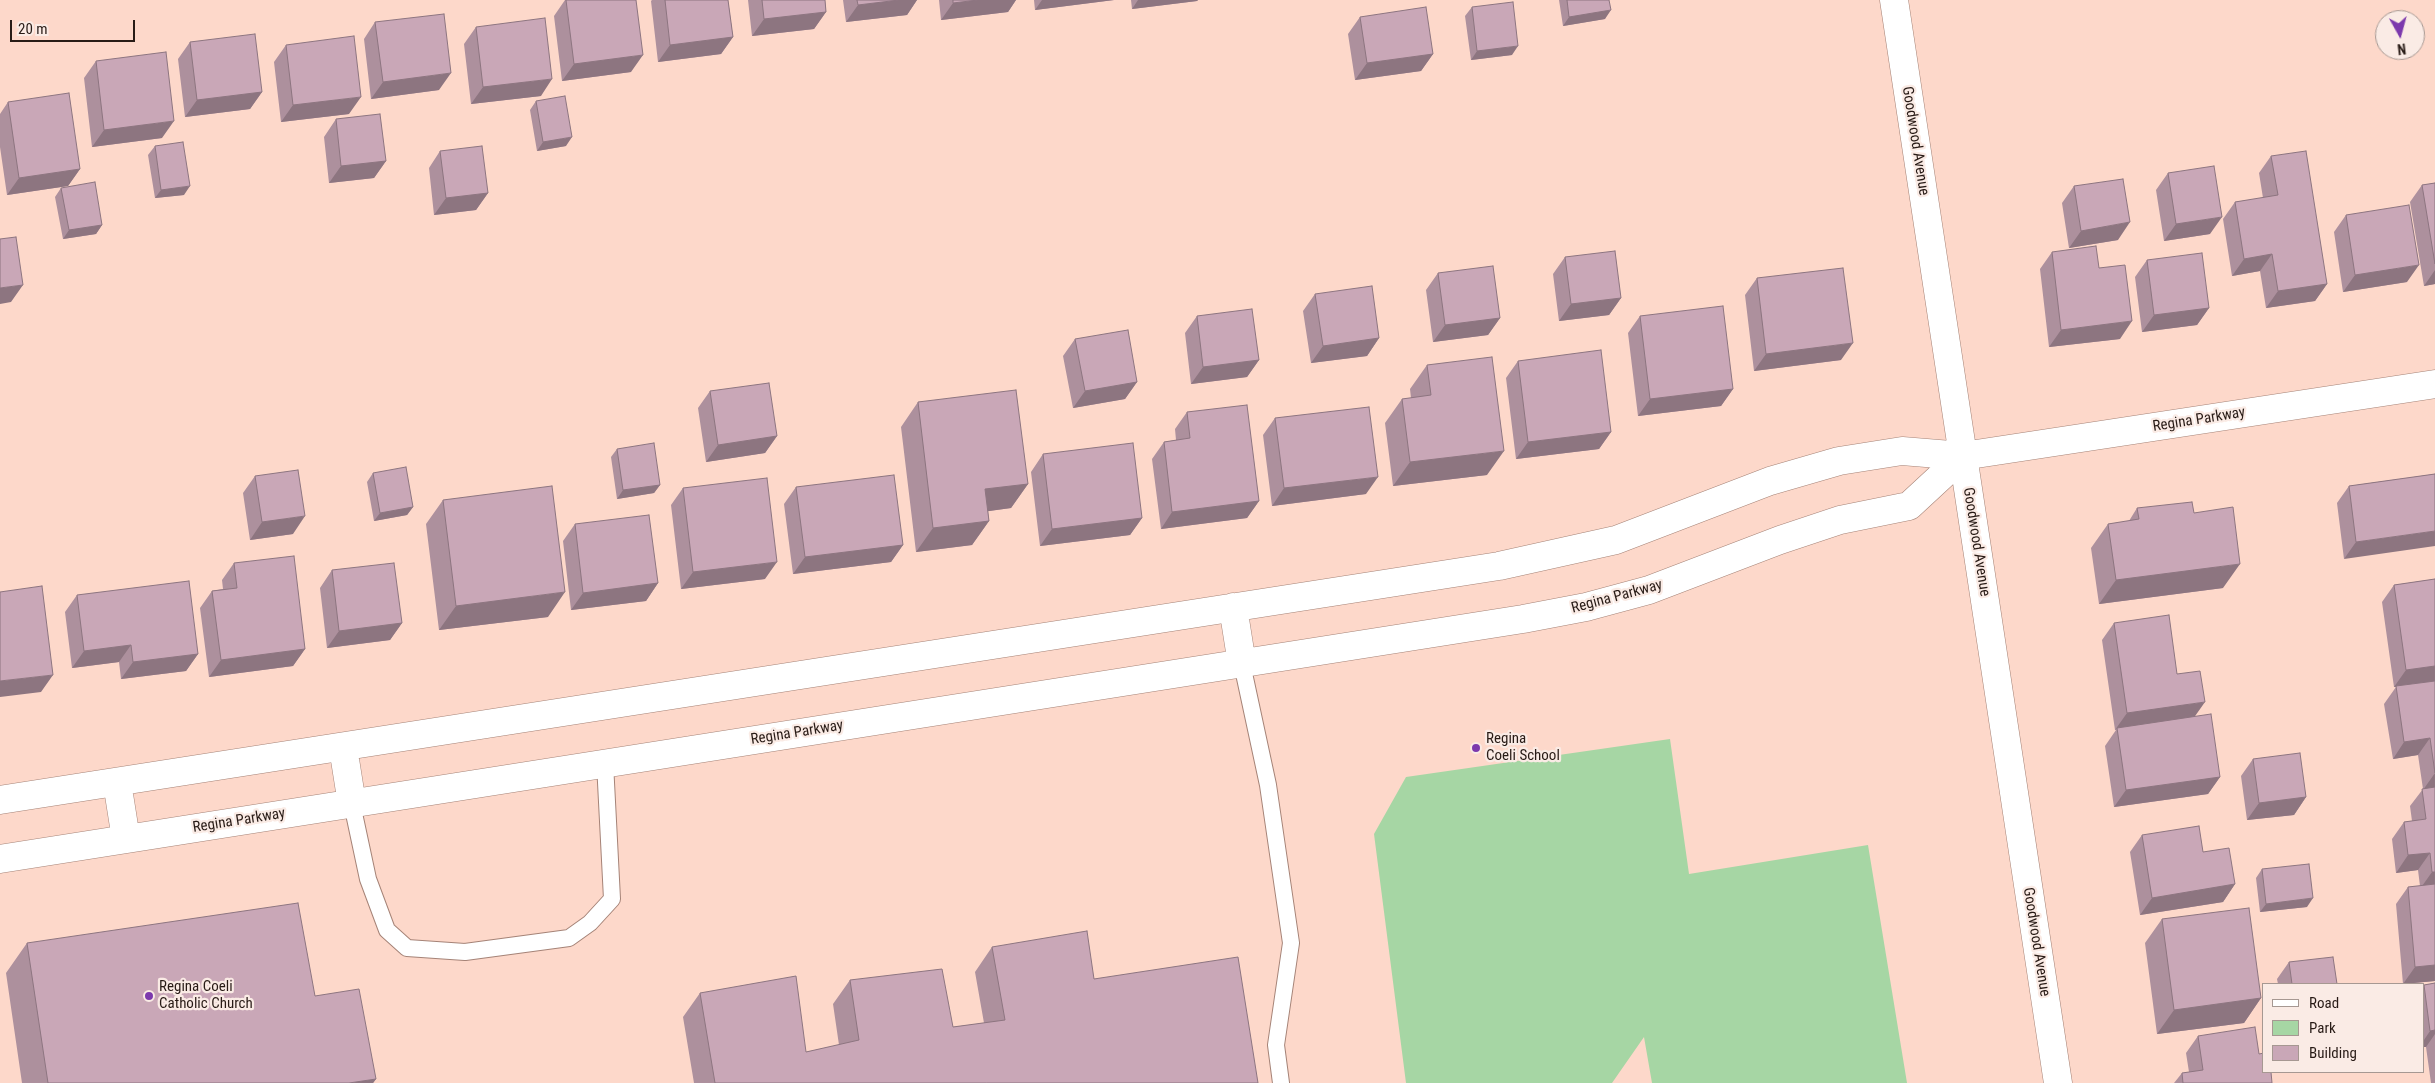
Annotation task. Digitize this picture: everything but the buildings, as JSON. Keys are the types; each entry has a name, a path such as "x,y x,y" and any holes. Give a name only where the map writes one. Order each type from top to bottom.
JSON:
{"street":[{"name":"Goodwood Avenue","path":"1894,0 2058,1083"},
{"name":"Regina Parkway","path":"0,800 1234,607 1558,554 1616,540 1770,481 1839,461 1902,450 1963,456 2435,384"},
{"name":"Regina Parkway","path":"0,859 1242,664 1523,619 1586,607 1650,590 1832,522 1909,506 1963,456"},
{"path":"1234,607 1242,664"},
{"path":"343,747 352,804"},
{"path":"117,782 126,839"}],"lane":[{"path":"1242,664 1268,785 1291,943 1276,1045 1281,1083"},
{"path":"352,804 371,888 387,930 407,948 465,952 569,938 590,923 612,899 605,764"}],"green space":[{"path":"1670,739 1689,874 1868,845 1907,1083 1652,1083 1644,1037 1612,1083 1406,1083 1374,834 1406,777"}],"place":[{"name":"Regina Coeli School","path":"1476,748"},
{"name":"Regina Coeli Catholic Church","path":"149,996"}]}
